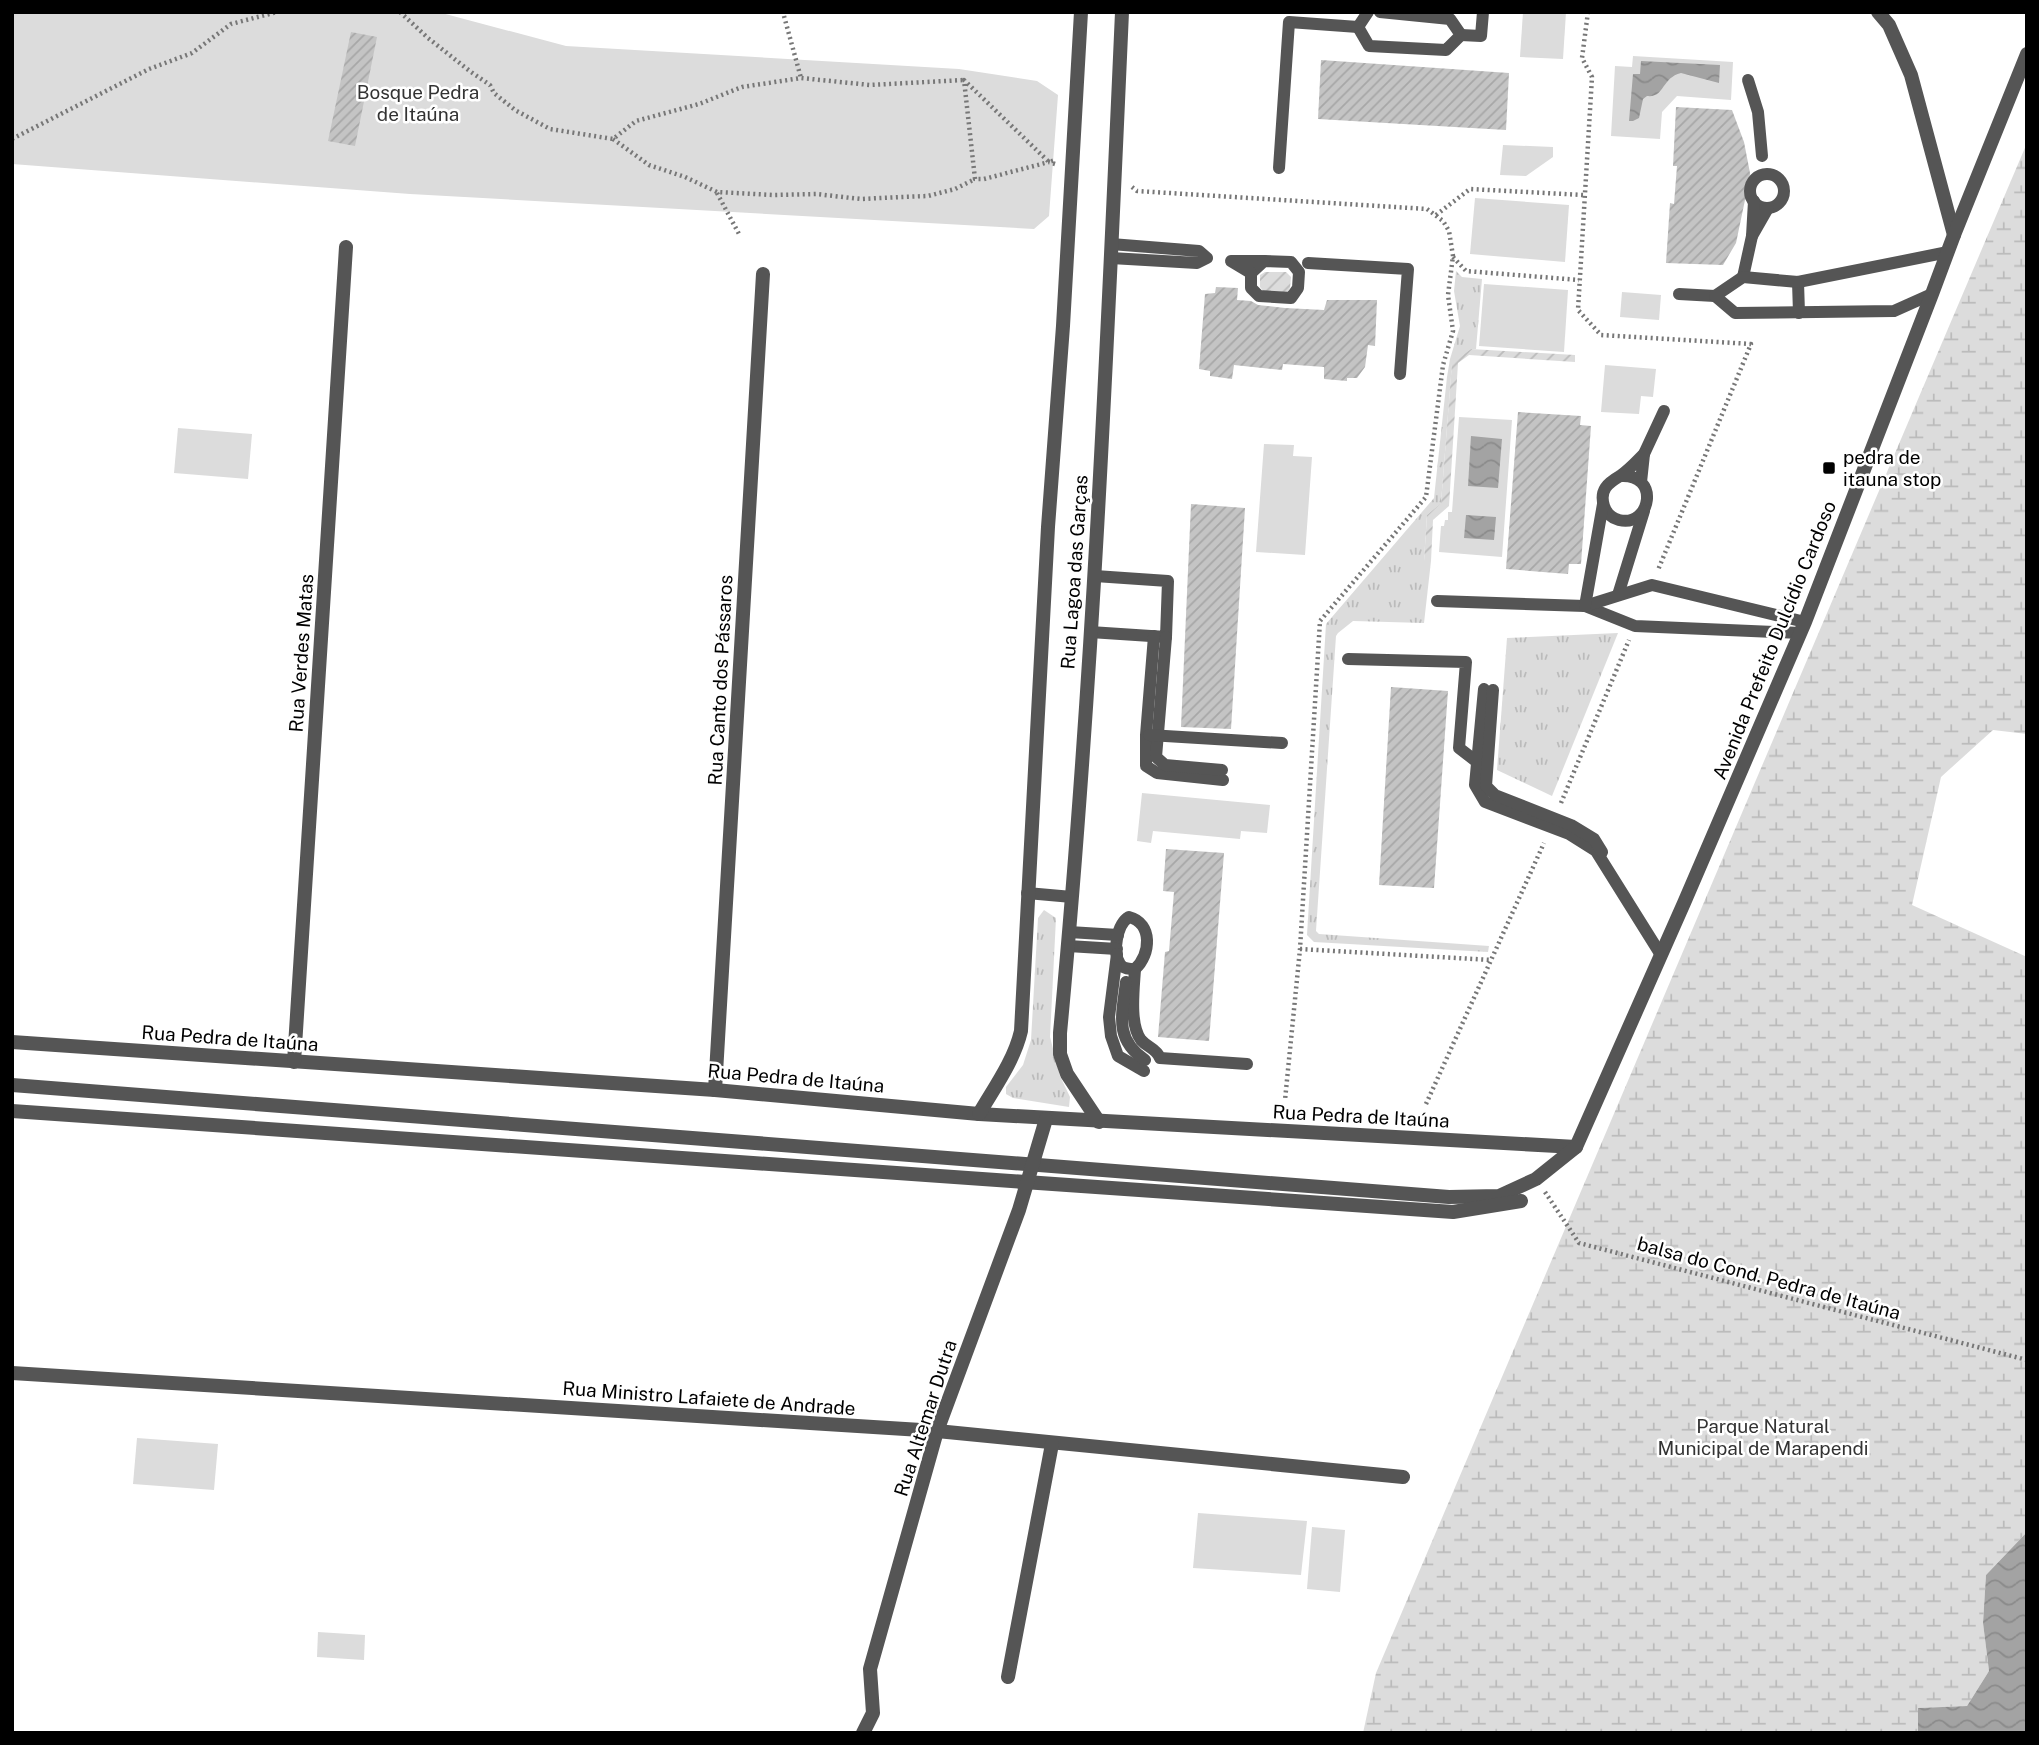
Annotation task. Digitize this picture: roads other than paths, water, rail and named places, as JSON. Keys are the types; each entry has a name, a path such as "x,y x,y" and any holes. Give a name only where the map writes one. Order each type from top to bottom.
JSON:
{"street":[{"name":"Rua Lagoa das Garças","path":"979,1114 1018,1043 1021,1031 1048,527 1063,326 1081,12"},
{"name":"Rua Lagoa das Garças","path":"1099,1122 1067,1074 1060,1054 1060,1033 1095,576 1122,12"},
{"path":"1878,12 1889,25 1911,75 1954,235"},
{"name":"Avenida Prefeito Dulcídio Cardoso","path":"1032,1166 1449,1198 1499,1196 1536,1179 1576,1147 1802,628 2027,54"},
{"name":"Rua Verdes Matas","path":"294,1062 346,247"},
{"name":"Rua Canto dos Pássaros","path":"715,1090 762,274"},
{"name":"Rua Pedra de Itaúna","path":"12,1042 715,1090 1046,1119 1576,1147"},
{"path":"12,1085 1032,1166"},
{"path":"12,1111 1453,1212 1521,1201"},
{"name":"Rua Altemar Dutra","path":"863,1733 873,1713 870,1669 937,1431 1019,1210 1046,1119"},
{"name":"Rua Ministro Lafaiete de Andrade","path":"12,1373 937,1431 1402,1477"},
{"path":"1008,1677 1052,1444"}],"lane":[{"path":"1358,27 1368,12"},
{"path":"1380,12 1450,19 1461,35"},
{"path":"1358,27 1369,46 1446,50 1461,35 1481,36 1483,12"},
{"path":"1279,168 1289,22 1358,27"},
{"path":"1748,80 1758,112 1762,156 1758,176 1751,185 1751,196 1758,205 1768,208 1779,204 1784,195 1783,184 1762,156"},
{"path":"1758,176 1773,174"},
{"path":"1743,277 1752,236 1754,201"},
{"path":"1752,236 1768,208"},
{"path":"1111,251 1197,263 1207,258 1408,269 1400,374"},
{"path":"1715,296 1743,277 1798,282 1948,252"},
{"path":"1231,261 1251,273"},
{"path":"1264,261 1251,273 1251,289 1259,296 1291,298 1298,288 1299,265"},
{"path":"1798,282 1799,313"},
{"path":"1679,293 1715,296 1735,313 1894,311 1932,294"},
{"path":"1618,595 1647,494 1641,482 1644,454 1664,411"},
{"path":"1585,606 1604,490 1608,483 1644,454"},
{"path":"1620,476 1628,475 1641,482"},
{"path":"1603,504 1612,517 1626,521 1640,515 1644,509"},
{"path":"1095,576 1168,581 1146,766 1157,773 1222,775"},
{"path":"1585,606 1652,585 1802,628"},
{"path":"1437,600 1585,606 1635,626 1802,628"},
{"path":"1090,632 1160,637"},
{"path":"1348,659 1466,662 1459,748 1482,766"},
{"path":"1488,690 1482,766 1486,786 1495,795 1553,822 1596,851 1662,952"},
{"path":"1151,735 1282,743"},
{"path":"1027,892 1072,897"},
{"path":"1129,917 1136,919 1147,932 1142,963 1131,969 1121,1023 1129,1045 1145,1066 1118,1056 1111,1036 1110,1017 1118,935 1124,920 1129,917"},
{"path":"1068,939 1118,935"},
{"path":"1068,939 1117,952"},
{"path":"1117,952 1120,964 1131,969"},
{"path":"1131,969 1133,1010 1138,1033 1143,1042 1157,1051 1160,1058 1247,1064"}],"water":[{"path":"1641,61 1720,65 1719,83 1681,73 1670,79 1657,94 1643,99 1639,118 1629,121 1633,74 1640,74"},
{"path":"1471,436 1502,439 1498,488 1468,486"},
{"path":"1466,515 1496,517 1494,540 1464,538"},
{"path":"2027,1532 2027,1733 1918,1733 1918,1708 1967,1706 1989,1671 1983,1623 1986,1575"}],"place":[{"name":"pedra de itauna stop","path":"1829,468"}],"park label":[{"name":"Bosque Pedra de Itaúna","path":"418,103"},
{"name":"Parque Natural Municipal de Marapendi","path":"1763,1437"}]}
